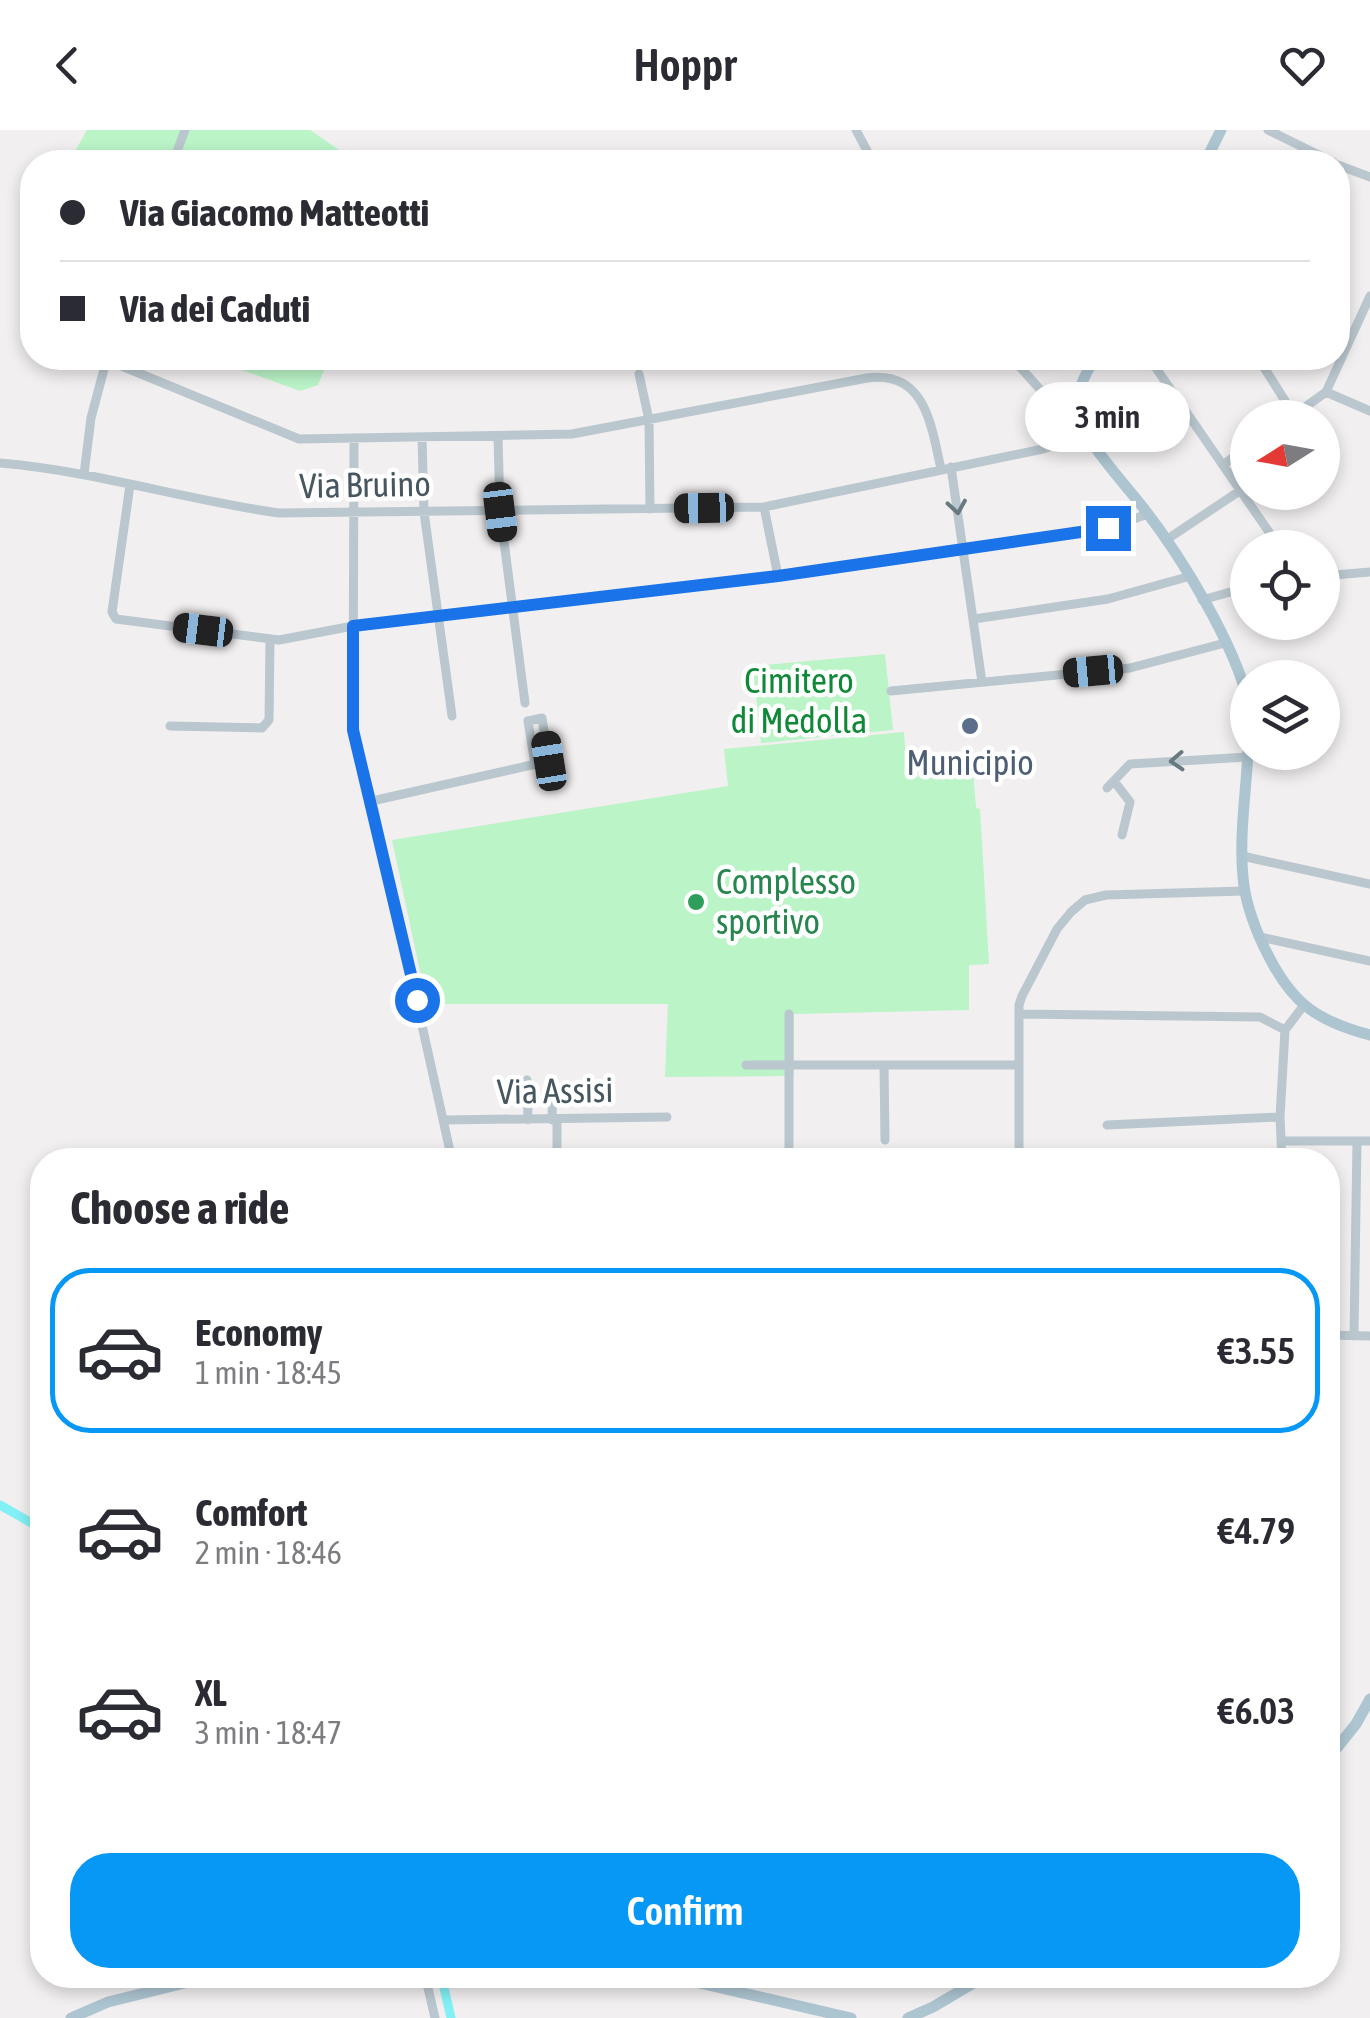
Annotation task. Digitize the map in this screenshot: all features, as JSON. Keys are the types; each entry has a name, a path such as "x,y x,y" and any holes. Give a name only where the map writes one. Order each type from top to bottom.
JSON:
{"main road":[{"path":"1089,370 1078,392 1078,415 1086,434 1166,540 1224,643 1230,668"},
{"path":"1247,770 1244,892 1260,937 1277,970 1304,1005 1324,1018 1370,1035"},
{"path":"1340,1744 1368,1708"},
{"path":"72,2018 108,2002 165,1988"},
{"path":"721,1988 851,2018"},
{"path":"908,2018 965,1988"}],"street":[{"path":"1268,130 1307,150"},
{"path":"1350,340 1370,296"},
{"path":"84,474 91,418 104,370"},
{"path":"133,370 299,439 572,434 866,378 895,378 907,385 925,410 946,468 963,548 982,682"},
{"path":"1023,370 1054,405 1078,415"},
{"path":"1157,370 1230,473"},
{"path":"1265,370 1283,400"},
{"path":"1315,400 1326,392 1336,370"},
{"path":"639,374 649,420 650,508"},
{"path":"1326,392 1370,411"},
{"name":"Via Bruino","path":"0,463 84,474 224,506 279,514 764,507 1043,449 1086,434"},
{"path":"498,436 500,512 524,703"},
{"path":"422,437 424,512 452,716"},
{"path":"354,438 353,730 450,1148"},
{"path":"1224,464 1230,460"},
{"path":"130,484 112,612 116,619 270,638 778,576 1108,528 1148,514"},
{"path":"1166,540 1230,498"},
{"path":"764,507 778,576"},
{"path":"1340,574 1370,572"},
{"path":"974,620 1108,598 1188,576"},
{"path":"1202,600 1230,592"},
{"path":"170,726 262,728 269,720 270,638"},
{"path":"891,691 1130,668 1224,643"},
{"path":"372,801 549,761 542,718 528,721 535,764"},
{"path":"1122,835 1130,802 1110,784 1130,764 1230,756"},
{"path":"1242,856 1370,884"},
{"path":"1019,1148 1022,996 1058,929 1085,900 1106,895 1244,892"},
{"path":"1260,937 1370,961"},
{"path":"1281,1148 1285,1030 1304,1005"},
{"path":"789,1014 789,1148"},
{"path":"1019,1014 1260,1016 1285,1030"},
{"path":"746,1065 1018,1064"},
{"path":"884,1065 886,1140"},
{"path":"552,1079 556,1148"},
{"path":"527,1080 528,1120"},
{"name":"Via Assisi","path":"444,1120 666,1117"},
{"path":"1107,1125 1280,1118"},
{"path":"1281,1141 1370,1141"},
{"path":"1354,1336 1356,1141"},
{"path":"1340,1336 1370,1336"},
{"path":"427,1988 435,2018"}],"green space":[{"path":"87,130 310,130 339,150 76,150"},
{"path":"242,370 324,370 318,385 300,391"},
{"name":"Cimitero di Medolla","path":"885,654 893,730 761,743 753,666"},
{"name":"Complesso sportivo","path":"904,732 907,778 973,770 976,808 980,809 989,964 969,965 969,1010 794,1014 794,1076 665,1077 668,1004 427,1004 392,840 728,786 724,749"}],"waterway":[{"path":"0,1505 30,1522"},
{"path":"444,1988 451,2018"}],"place":[{"name":"Municipio","path":"970,726"},
{"name":"Complesso sportivo","path":"696,902"}],"route":[{"path":"417,1000 353,730 353,626 778,576 1108,528"}]}
